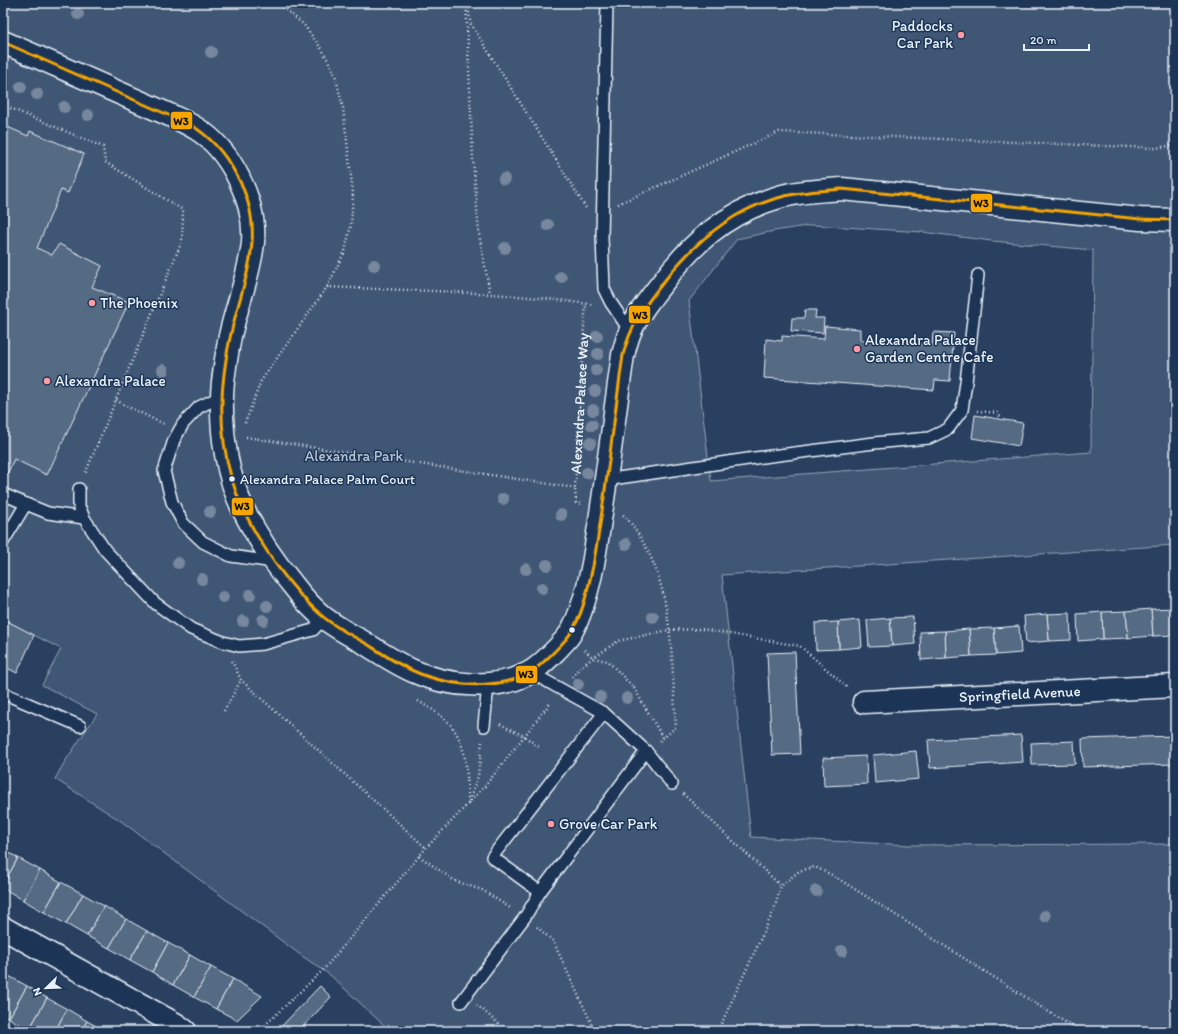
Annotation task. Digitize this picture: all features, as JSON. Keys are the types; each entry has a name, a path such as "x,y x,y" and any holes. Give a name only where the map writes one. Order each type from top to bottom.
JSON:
{"street":[{"name":"Alexandra Palace Way","path":"3,42 172,116 198,129 218,145 236,172 250,208 253,240 247,274 230,335 222,396 232,434 230,470 242,506 259,539 274,562 300,593 324,618 412,671 431,678 463,684 488,684 510,681 530,672 551,656 570,634 581,608 592,567 623,355 630,331 649,299 677,263 710,231 741,212 776,198 805,191 842,189 1140,219 1175,220"},
{"name":"Springfield Avenue","path":"864,702 1175,686"},
{"path":"3,928 170,1021 185,1031"}],"lane":[{"path":"607,3 602,237 604,289 611,303 630,331"},
{"path":"605,480 755,458 874,443 929,438 948,430 962,410 978,275"},
{"path":"222,396 199,407 183,424 174,440 164,471 172,502 183,523 203,542 231,556 274,562"},
{"path":"79,488 79,506 84,518 105,550 155,603 191,629 238,646 263,644 313,630 324,618"},
{"path":"3,494 48,513 84,518"},
{"path":"3,542 26,504"},
{"path":"530,672 560,690 604,713 646,751 672,784"},
{"path":"484,726 488,684"},
{"path":"3,693 80,726"},
{"path":"540,892 492,857 604,713"},
{"path":"464,999 525,917 540,892 646,751"}],"path":[{"path":"278,3 304,25 322,51 335,74 343,108 353,194 350,225 345,251 327,288 261,380 232,434 575,488"},
{"path":"327,288 490,293 479,234 473,159 466,3"},
{"path":"466,3 471,24 588,213"},
{"path":"3,105 103,148 105,162 182,210 182,241 79,488"},
{"path":"603,211 779,132 1155,148 1175,145"},
{"name":"Alexandra Palace Way","path":"490,293 586,304 575,488 576,503"},
{"path":"116,400 156,421"},
{"path":"962,410 998,413 1001,419"},
{"path":"618,512 630,521 645,546 657,573 666,604 676,727 657,743"},
{"path":"259,1031 324,969 426,848 485,786 560,690 580,667 618,641 669,630 701,629 800,646 864,702"},
{"path":"224,642 241,680 426,848"},
{"path":"594,658 608,661 634,688 663,738"},
{"path":"224,711 241,680"},
{"path":"418,701 442,716 454,729 464,749 468,804"},
{"path":"498,722 524,736 539,747"},
{"path":"468,804 478,776 484,726"},
{"path":"672,784 781,886"},
{"path":"718,1031 774,910 781,886 799,870 815,866 834,876 1079,1031"},
{"path":"464,999 507,1031"}],"green space":[{"name":"Alexandra Park","path":"3,3 1175,3 1175,545 722,575 751,837 910,845 1175,844 1175,1031 390,1031 330,975 302,956 121,821 55,779 97,714 42,685 61,649 3,619","holes":["813,225 922,232 992,241 1093,250 1091,452 711,481 689,301 737,239"]}],"building":[{"name":"Alexandra Palace","path":"3,125 28,136 30,131 84,154 68,193 61,190 37,248 52,255 59,244 102,266 92,287 129,302 47,475 14,459 4,481 3,480"},
{"path":"805,310 816,310 815,318 824,318 823,333 791,331 792,318 804,318"},
{"path":"825,326 860,329 860,340 932,345 933,332 954,333 950,381 935,380 934,390 764,378 766,339 782,341 782,336 824,339"},
{"path":"975,415 1023,423 1019,446 972,438"},
{"path":"1175,608 1175,635 1153,636 1151,609"},
{"path":"1151,609 1153,636 1128,638 1126,611"},
{"path":"1126,611 1128,638 1103,639 1102,612"},
{"path":"1102,612 1103,639 1078,641 1077,614"},
{"path":"1070,613 1071,640 1049,641 1047,614"},
{"path":"1047,614 1049,641 1026,643 1024,616"},
{"path":"913,617 915,644 892,646 890,618"},
{"path":"890,618 892,646 869,647 867,620"},
{"path":"3,619 34,635 17,673 3,666"},
{"path":"860,620 862,647 839,649 838,622"},
{"path":"838,622 839,649 816,650 815,623"},
{"path":"1019,626 1021,653 996,655 994,628"},
{"path":"994,628 996,655 971,656 969,629"},
{"path":"969,629 971,656 946,658 945,631"},
{"path":"945,631 946,658 921,660 920,632"},
{"path":"795,652 800,754 772,755 767,653"},
{"path":"1021,735 1023,762 930,768 928,740"},
{"path":"1175,736 1175,764 1083,767 1082,739"},
{"path":"1074,741 1075,764 1032,765 1031,743"},
{"path":"916,751 919,779 875,783 873,755"},
{"path":"866,756 867,784 824,786 823,758"},
{"path":"3,849 18,858 3,885"},
{"path":"18,858 40,870 23,900 3,888 3,885"},
{"path":"40,870 61,882 44,912 23,900"},
{"path":"61,882 83,894 66,924 44,912"},
{"path":"83,894 104,906 87,936 66,924"},
{"path":"104,906 126,919 109,948 87,936"},
{"path":"126,919 147,931 130,960 109,948"},
{"path":"147,931 168,943 152,972 130,960"},
{"path":"168,943 190,955 173,985 152,972"},
{"path":"190,955 211,967 194,997 173,985"},
{"path":"211,967 233,979 216,1009 194,997"},
{"path":"7,975 27,986 9,1018 3,1015 3,983"},
{"path":"233,979 262,996 237,1020 216,1009"},
{"path":"27,986 47,998 29,1030 9,1018"},
{"path":"320,986 331,997 299,1031 277,1031"},
{"path":"47,998 67,1009 55,1031 29,1030"},
{"path":"67,1009 87,1021 81,1031 55,1031"},
{"path":"87,1021 105,1031 81,1031"}],"transit line":[{"name":"W3","path":"3,42 191,125 217,146 227,160 236,174 245,194 251,213 252,231 248,268 230,337 222,391 222,427 224,444 227,462 237,495 251,524 277,566 298,592 325,619 403,666 426,676 451,682 478,685 492,684 505,682 530,673 543,663 561,645 575,627 584,601 598,540 623,355 626,345 634,326 644,309 655,292 674,269 701,241 732,218 748,209 792,194 842,189 1140,219 1175,220"}],"place":[{"name":"Paddocks Car Park","path":"961,35"},
{"name":"The Phoenix","path":"92,303"},
{"name":"Alexandra Palace Garden Centre Cafe","path":"857,349"},
{"name":"Alexandra Palace","path":"47,381"},
{"name":"Alexandra Palace Palm Court","path":"232,479"},
{"name":"Grove Car Park","path":"551,824"}]}
